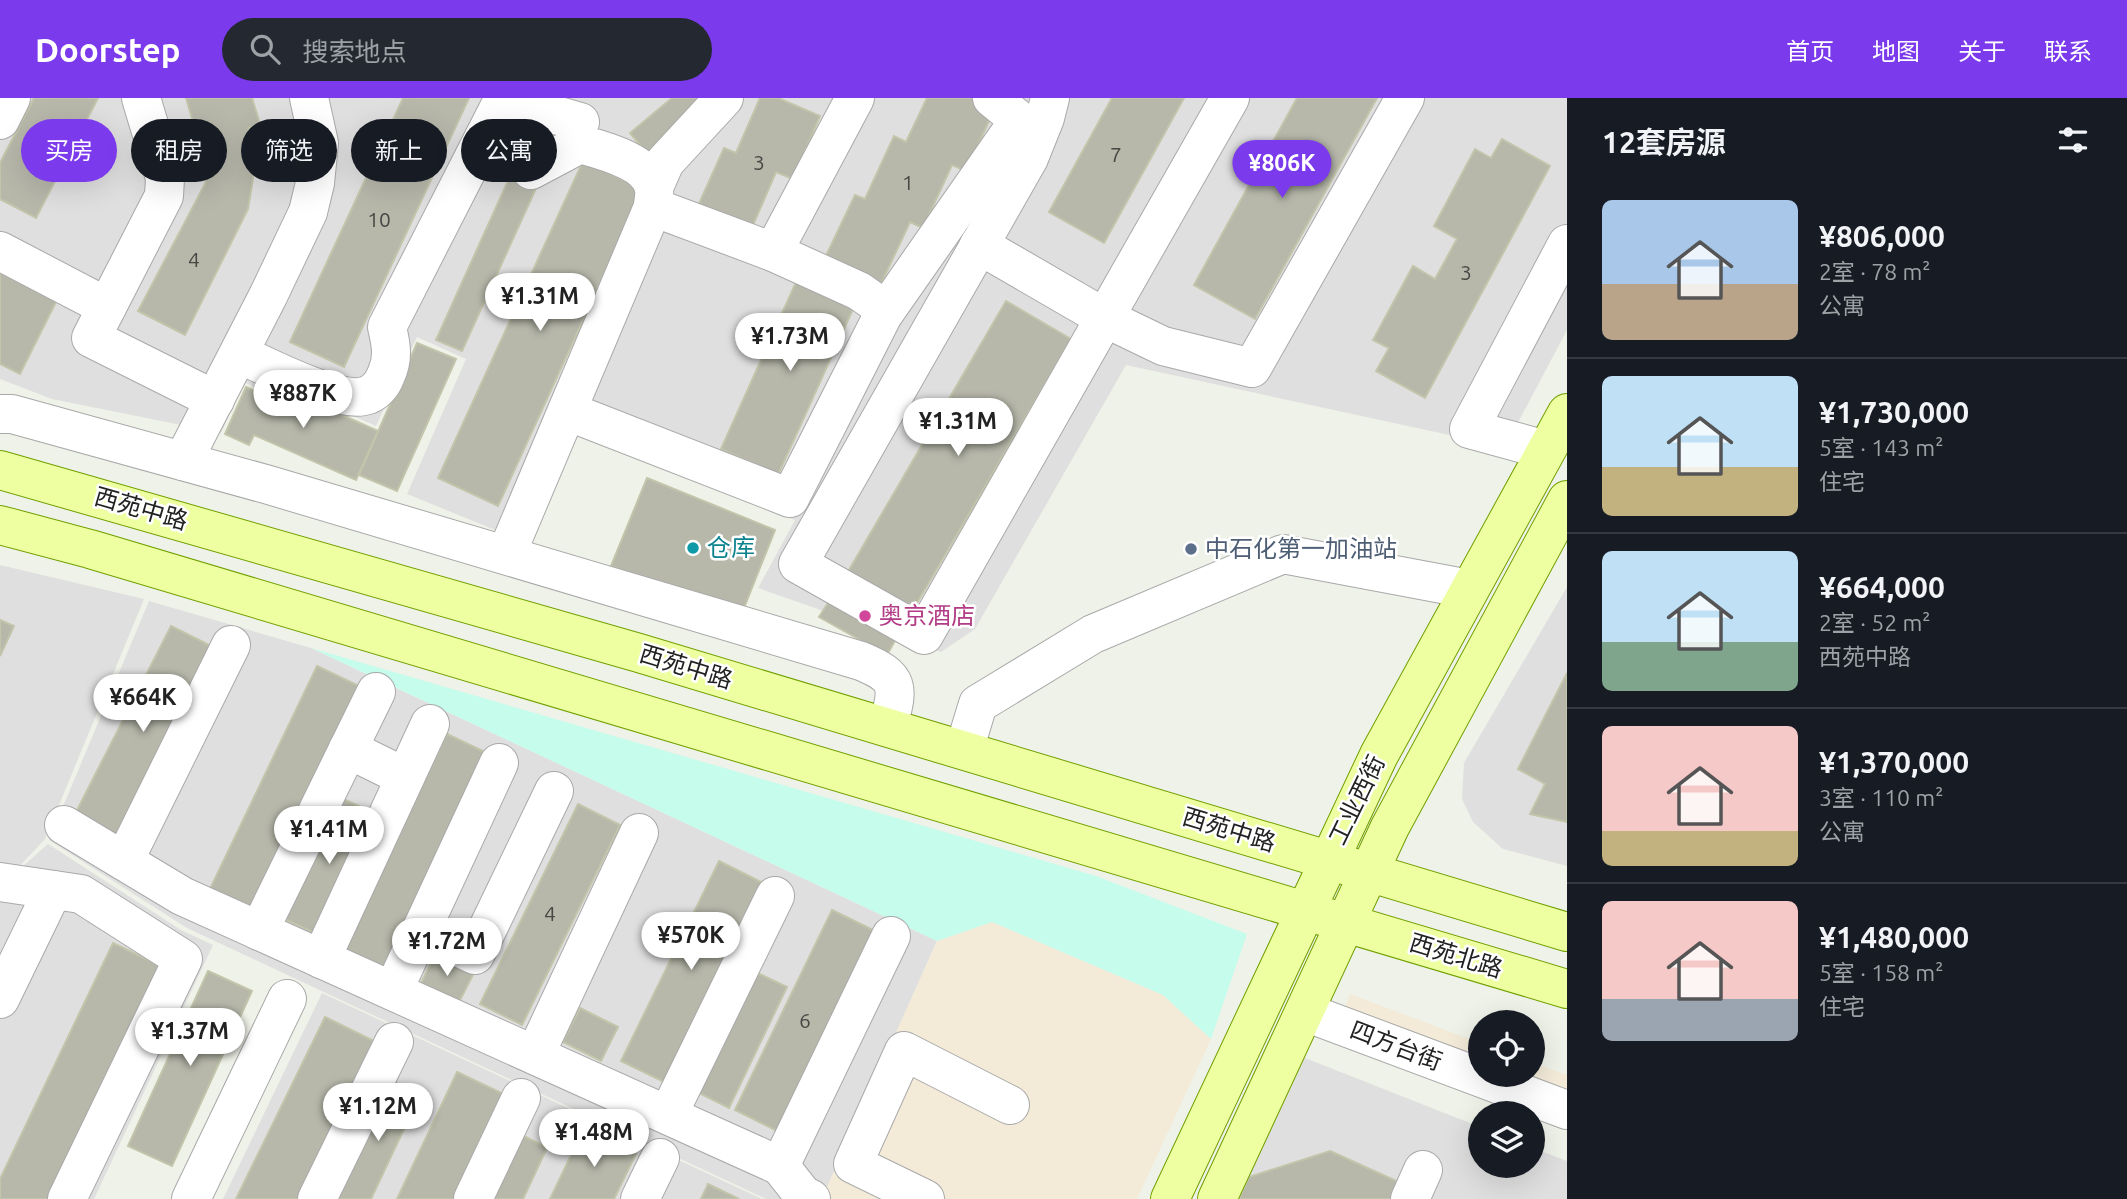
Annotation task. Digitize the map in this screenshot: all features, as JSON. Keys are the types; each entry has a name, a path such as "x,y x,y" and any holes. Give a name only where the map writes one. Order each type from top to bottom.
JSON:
{"main road":[{"name":"工业西街","path":"1170,1199 1378,755 1567,413"},
{"name":"西苑中路","path":"0,470 639,653 1368,873"},
{"name":"工业西街","path":"1217,1199 1390,827 1567,500"},
{"path":"0,526 129,561 1345,923"},
{"path":"1368,873 1567,932"},
{"name":"西苑北路","path":"1345,923 1567,989"}],"street":[{"path":"0,120 11,98"},
{"path":"141,98 166,178 164,196 92,338 215,400"},
{"path":"183,461 308,212 315,183 319,143 309,98"},
{"path":"506,555 654,197 665,162 724,98"},
{"path":"567,411 790,498 886,310 1019,120 992,98"},
{"path":"1049,98 1045,118 1029,158 799,565 925,635 1230,98"},
{"path":"979,245 1105,318 1163,346 1252,368 1405,98"},
{"path":"239,354 330,393 349,397 368,395 383,384 390,366 392,347 387,327 503,100 580,122"},
{"path":"773,252 845,101"},
{"path":"557,156 580,144 617,155 642,170 654,197 859,291 886,310"},
{"path":"1546,450 1469,429 1567,244"},
{"path":"0,250 107,307"},
{"path":"0,414 12,414 183,461 862,661 883,670 894,684 894,702 888,727"},
{"path":"964,750 978,704 1093,634 1283,554 1469,589"},
{"path":"124,861 231,645"},
{"path":"259,931 376,692"},
{"path":"321,959 430,724"},
{"path":"348,749 405,778"},
{"path":"393,991 499,763"},
{"path":"421,930 475,955 554,791"},
{"path":"64,825 182,896 780,1166 803,1195 811,1199"},
{"path":"535,1055 639,833"},
{"path":"0,882 81,894 183,959 67,1199"},
{"path":"0,999 53,890"},
{"path":"668,1115 775,897"},
{"path":"780,1166 891,936"},
{"path":"191,1199 287,999"},
{"name":"四方台街","path":"1304,1012 1567,1111"},
{"path":"317,1199 394,1042"},
{"path":"925,1199 853,1164 904,1051 1010,1105"},
{"path":"473,1199 521,1098"},
{"path":"640,1199 660,1157"}],"shaded area":[{"path":"0,98 1567,98 1567,330 1505,447 1126,365 975,629 941,652 758,588 795,520 574,430 525,542 407,494 466,359 417,337 376,426 275,382 269,393 244,382 221,433 52,399 0,379"},
{"path":"0,565 144,599 45,839 15,871 0,864"},
{"path":"1567,587 1567,866 1503,849 1473,822 1462,799 1464,763"},
{"path":"149,601 311,648 937,941 822,1199 766,1199 187,928 49,840"},
{"path":"311,648 1096,876 1247,934 1211,1039 1163,995 992,922 937,941"},
{"path":"48,844 181,930 213,945 94,1199 0,1199 0,869 13,875"},
{"path":"992,922 1163,995 1211,1039 1137,1199 831,1199 823,1196 937,941"},
{"path":"322,993 762,1199 223,1199"},
{"path":"1350,994 1468,1038 1468,1060 1343,1013"},
{"path":"1300,1056 1468,1122 1468,1178 1545,1178 1545,1153 1567,1161 1567,1199 1233,1199"},
{"path":"1545,1067 1567,1075 1567,1097 1540,1087 1545,1087"}],"building":[{"path":"34,98 98,98 87,119 23,119"},
{"path":"186,98 252,98 258,119 241,119 241,182 252,182 248,209 185,335 138,311 205,182 227,182 227,119 192,119"},
{"path":"403,98 469,98 447,145 447,119 393,119"},
{"path":"672,98 714,98 648,154 630,133"},
{"path":"760,98 778,98 820,116 793,179 776,172 751,230 698,206 724,148 736,153"},
{"path":"927,98 973,98 995,108 966,171 952,165 923,228 910,222 879,288 823,262 855,195 865,199 894,136 906,142"},
{"path":"1112,98 1184,98 1104,243 1049,212"},
{"path":"1297,98 1377,98 1255,319 1194,285"},
{"path":"21,123 21,182 55,182 36,218 0,199 0,163"},
{"path":"1502,139 1550,166 1425,398 1376,371 1389,348 1373,340 1413,266 1435,279 1457,239 1434,226 1475,149 1491,158"},
{"path":"583,161 643,189 498,506 438,478"},
{"path":"364,182 430,182 344,367 290,342"},
{"path":"507,182 538,184 462,351 436,340"},
{"path":"0,266 59,296 20,374 0,364"},
{"path":"801,271 858,298 778,475 721,449"},
{"path":"1006,301 1071,339 910,615 845,577"},
{"path":"417,343 456,359 397,491 359,475"},
{"path":"277,386 378,431 356,480 254,435 249,445 225,434 246,387 272,399"},
{"name":"仓库","path":"647,478 775,530 740,618 611,566"},
{"name":"奥京酒店","path":"845,577 910,614 887,655 819,617"},
{"path":"0,620 14,626 0,656"},
{"path":"171,626 215,648 116,843 72,820"},
{"path":"317,666 359,686 251,912 209,891"},
{"path":"1567,673 1567,822 1530,814 1545,784 1518,769"},
{"path":"447,734 489,754 380,979 338,959"},
{"path":"337,796 378,815 321,936 280,917"},
{"path":"578,804 620,825 522,1025 480,1004"},
{"path":"719,861 761,882 664,1082 621,1061"},
{"path":"832,910 875,931 777,1131 735,1110"},
{"path":"113,943 167,969 56,1199 0,1199 0,1179"},
{"path":"437,951 475,971 458,1004 420,985"},
{"path":"747,968 787,987 729,1108 689,1088"},
{"path":"208,971 252,991 172,1166 128,1146"},
{"path":"580,1008 618,1027 601,1061 563,1042"},
{"path":"325,1017 378,1043 302,1199 236,1199"},
{"path":"457,1072 510,1097 461,1199 397,1199"},
{"path":"390,1080 420,1095 371,1199 333,1199"},
{"path":"584,1128 636,1154 614,1199 550,1199"},
{"path":"518,1133 547,1148 523,1199 486,1199"},
{"path":"1330,1151 1403,1184 1396,1199 1239,1199 1249,1177"},
{"path":"708,1184 739,1199 701,1199"}],"place":[{"name":"仓库","path":"693,548"},
{"name":"中石化第一加油站","path":"1191,549"},
{"name":"奥京酒店","path":"865,616"}]}
